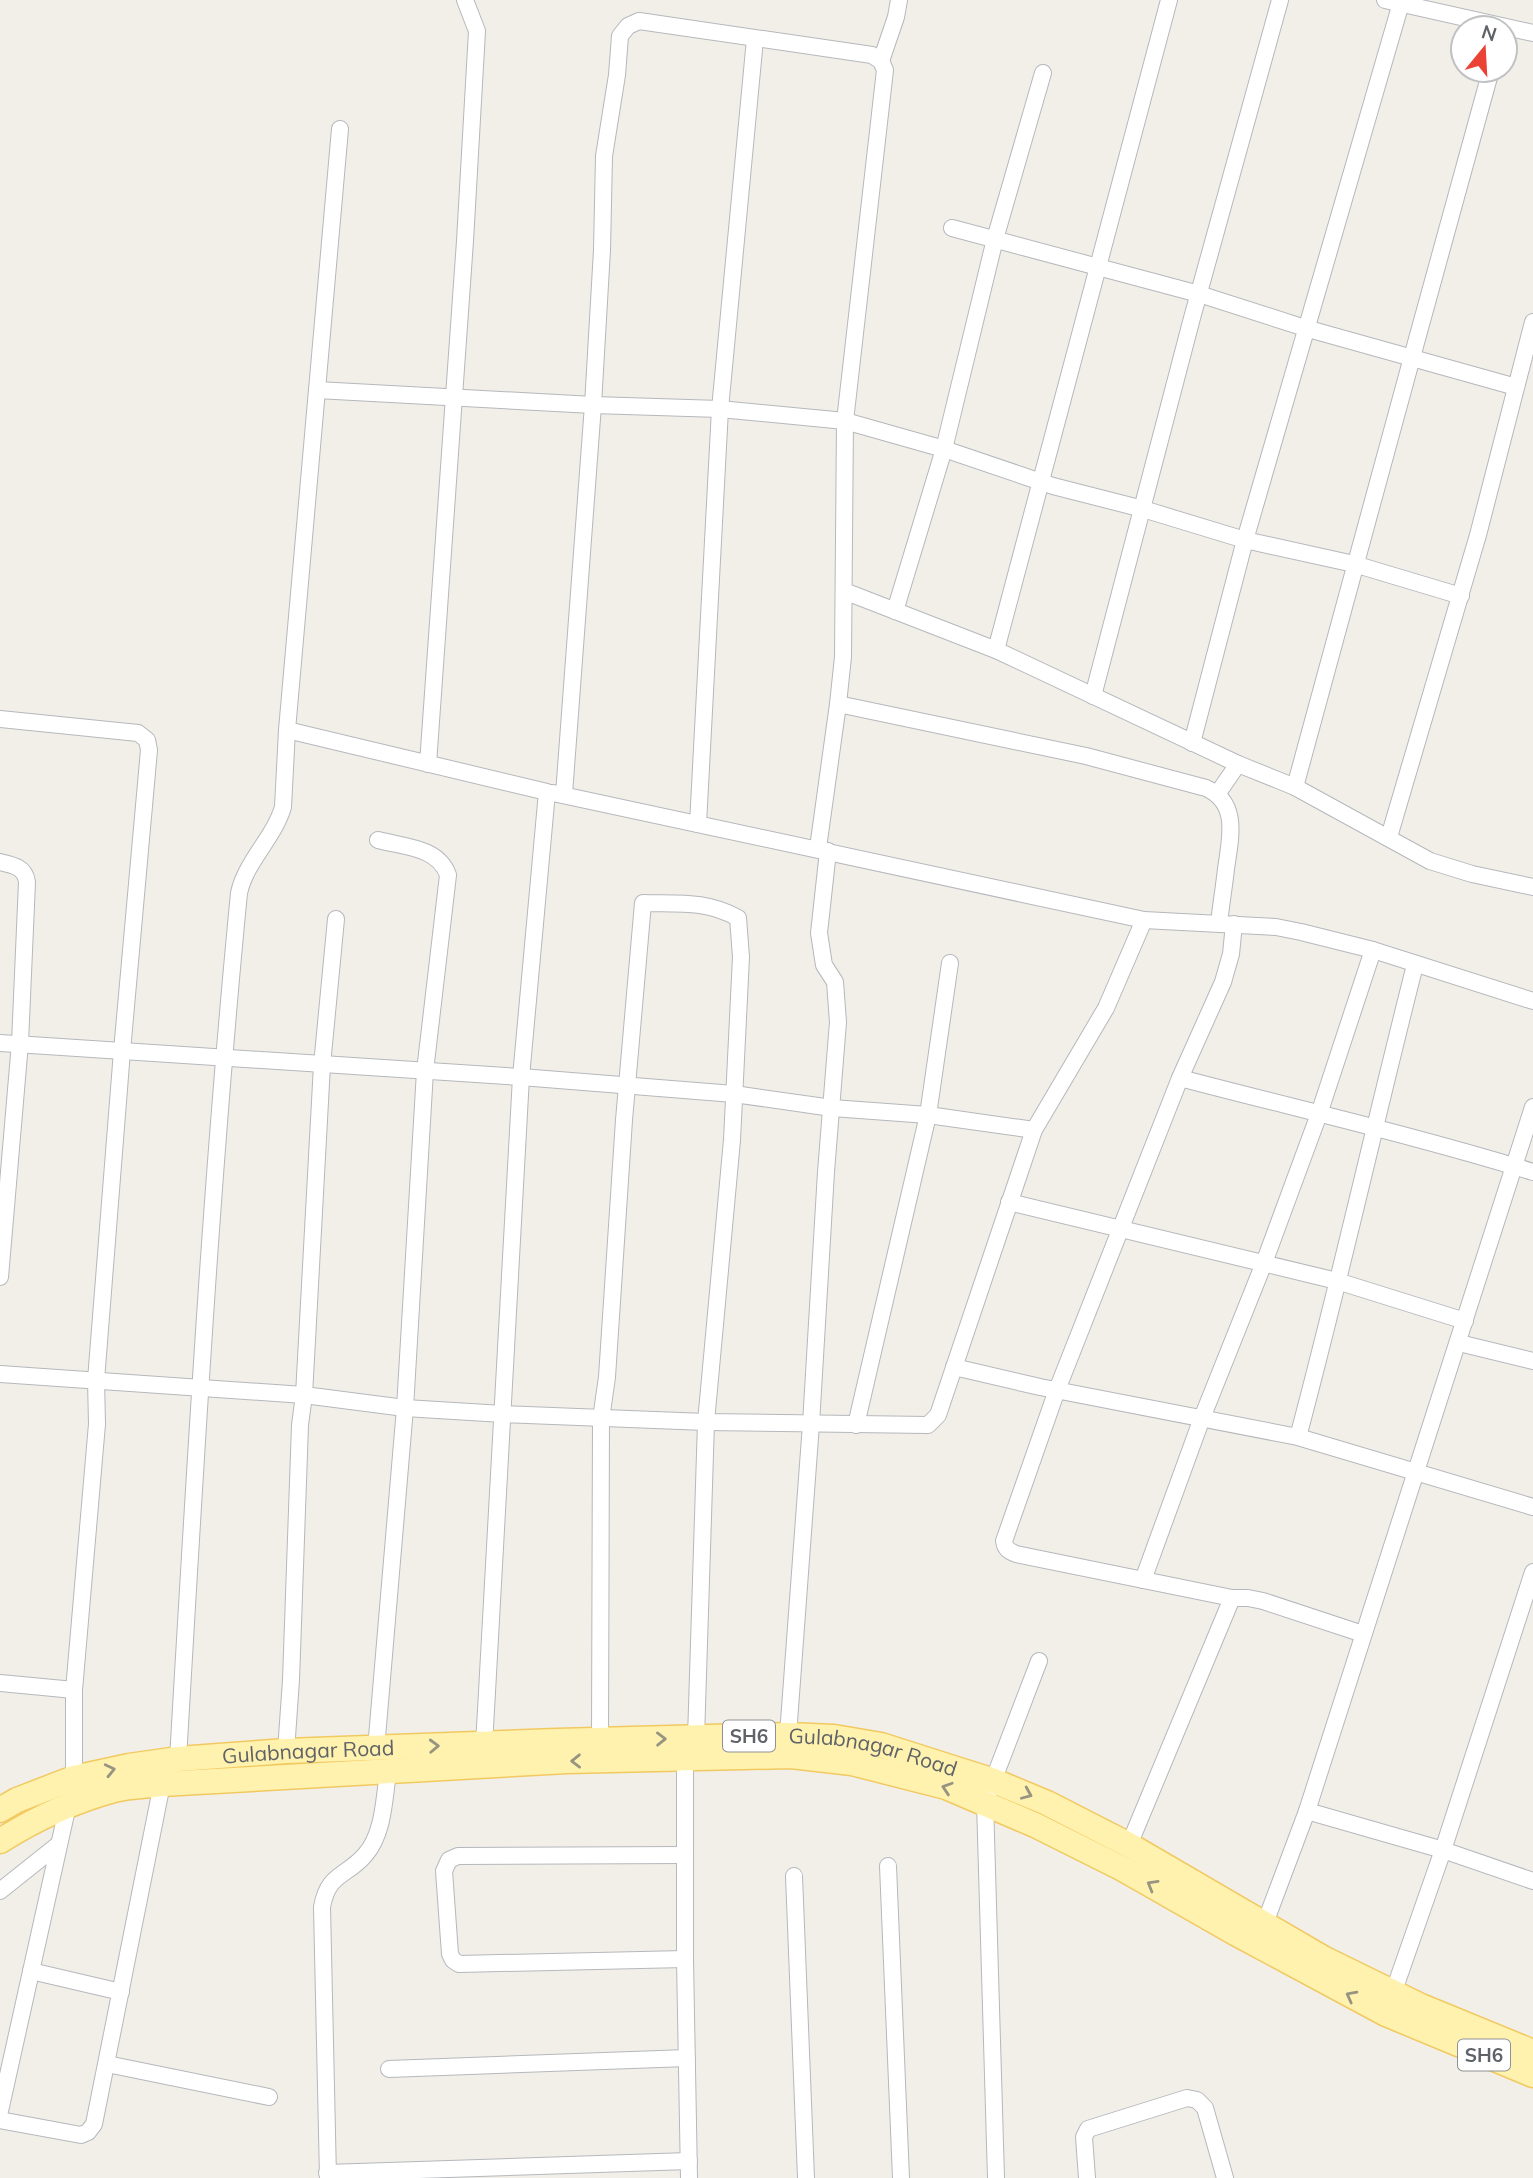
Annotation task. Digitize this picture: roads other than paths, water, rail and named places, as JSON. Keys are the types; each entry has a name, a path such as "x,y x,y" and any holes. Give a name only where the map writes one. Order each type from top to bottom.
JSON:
{"main road":[{"name":"Gulabnagar Road","path":"0,1841 67,1806 116,1790 162,1784 567,1761 691,1749 788,1735 834,1737 881,1745 990,1792 1237,1934 1438,2025"},
{"name":"Gulabnagar Road","path":"0,1810 17,1800 74,1778 129,1766 178,1759 286,1751 600,1740 852,1763 946,1787 1047,1803 1129,1845 1265,1923 1323,1958 1389,2004"},
{"name":"SH6","path":"1438,2025 1533,2052"},
{"name":"SH6","path":"1438,2025 1533,2075"}],"street":[{"path":"428,764 477,31 465,0"},
{"path":"881,61 899,0"},
{"path":"996,650 1169,0"},
{"path":"1093,696 1280,0"},
{"path":"1192,743 1393,2 1449,15"},
{"path":"484,1744 521,1077 555,793 593,405 602,250 604,156 617,75 620,36 628,26 639,21 873,55 881,61 885,70 845,421 843,657 823,850 819,933 824,965 835,982 838,1022 788,1735"},
{"path":"698,824 720,409 755,39"},
{"path":"895,611 944,449 995,239 1043,72"},
{"path":"1295,788 1487,84"},
{"path":"178,1759 199,1388 223,1058 239,893 242,879 274,830 283,807 287,730 340,129"},
{"path":"952,228 1199,294 1305,328 1516,387"},
{"path":"1389,837 1461,596 1533,322"},
{"path":"317,390 720,409 845,421 944,449 1042,482 1245,540 1354,564 1461,596"},
{"path":"844,591 996,650 1192,743 1295,788 1430,861 1533,887"},
{"path":"838,704 1086,756 1218,793 1228,811 1232,829 1226,924 1231,954 1223,982 1180,1079 1057,1390 1006,1535 1005,1546 1016,1554 1232,1598 1263,1601 1363,1634"},
{"path":"0,719 138,733 147,740 149,750 96,1380 97,1424 74,1690 74,1778 0,2111"},
{"path":"287,730 555,793 1144,920 1287,929 1373,950 1533,1001"},
{"path":"1218,793 1238,764"},
{"path":"376,1749 405,1408 425,1072 448,875 443,862 431,853 379,841"},
{"path":"0,862 20,868 26,877 20,1043 0,1277"},
{"path":"600,1740 601,1419 607,1377 623,1133 643,903 710,905 738,918 741,957 732,1139 706,1422 685,1855 689,2178"},
{"path":"286,1751 300,1425 304,1395 322,1065 336,919"},
{"path":"0,1374 304,1395 405,1408 503,1414 706,1422 928,1425 938,1415 1034,1130 1106,1008 1144,920"},
{"path":"1143,1580 1319,1114 1373,950"},
{"path":"856,1425 928,1115 950,962"},
{"path":"1298,1437 1328,1327 1374,1126 1415,965"},
{"path":"0,1043 628,1085 734,1094 832,1108 928,1115 1034,1130"},
{"path":"1180,1079 1374,1126 1533,1172"},
{"path":"1265,1923 1307,1811 1533,1107"},
{"path":"1009,1202 1337,1281 1465,1321"},
{"path":"1459,1343 1533,1362"},
{"path":"954,1367 1298,1437 1533,1507"},
{"path":"1389,2004 1443,1850 1533,1572"},
{"path":"1129,1845 1232,1598"},
{"path":"996,2178 990,1792 1039,1661"},
{"path":"0,1683 74,1690"},
{"path":"388,1772 380,1825 373,1843 364,1856 332,1881 325,1893 322,1907 328,2176 689,2161"},
{"path":"0,2120 81,2135 88,2132 94,2124 162,1784"},
{"path":"1307,1811 1443,1850 1533,1881"},
{"path":"0,1891 59,1844"},
{"path":"685,1855 458,1856 449,1860 444,1871 450,1954 459,1964 685,1959"},
{"path":"888,1866 901,2178"},
{"path":"794,1876 806,2178"},
{"path":"31,1971 121,1992"},
{"path":"389,2069 687,2058"},
{"path":"107,2064 269,2098"},
{"path":"1087,2178 1084,2137 1088,2129 1192,2098 1201,2102 1205,2108 1224,2178"}]}
